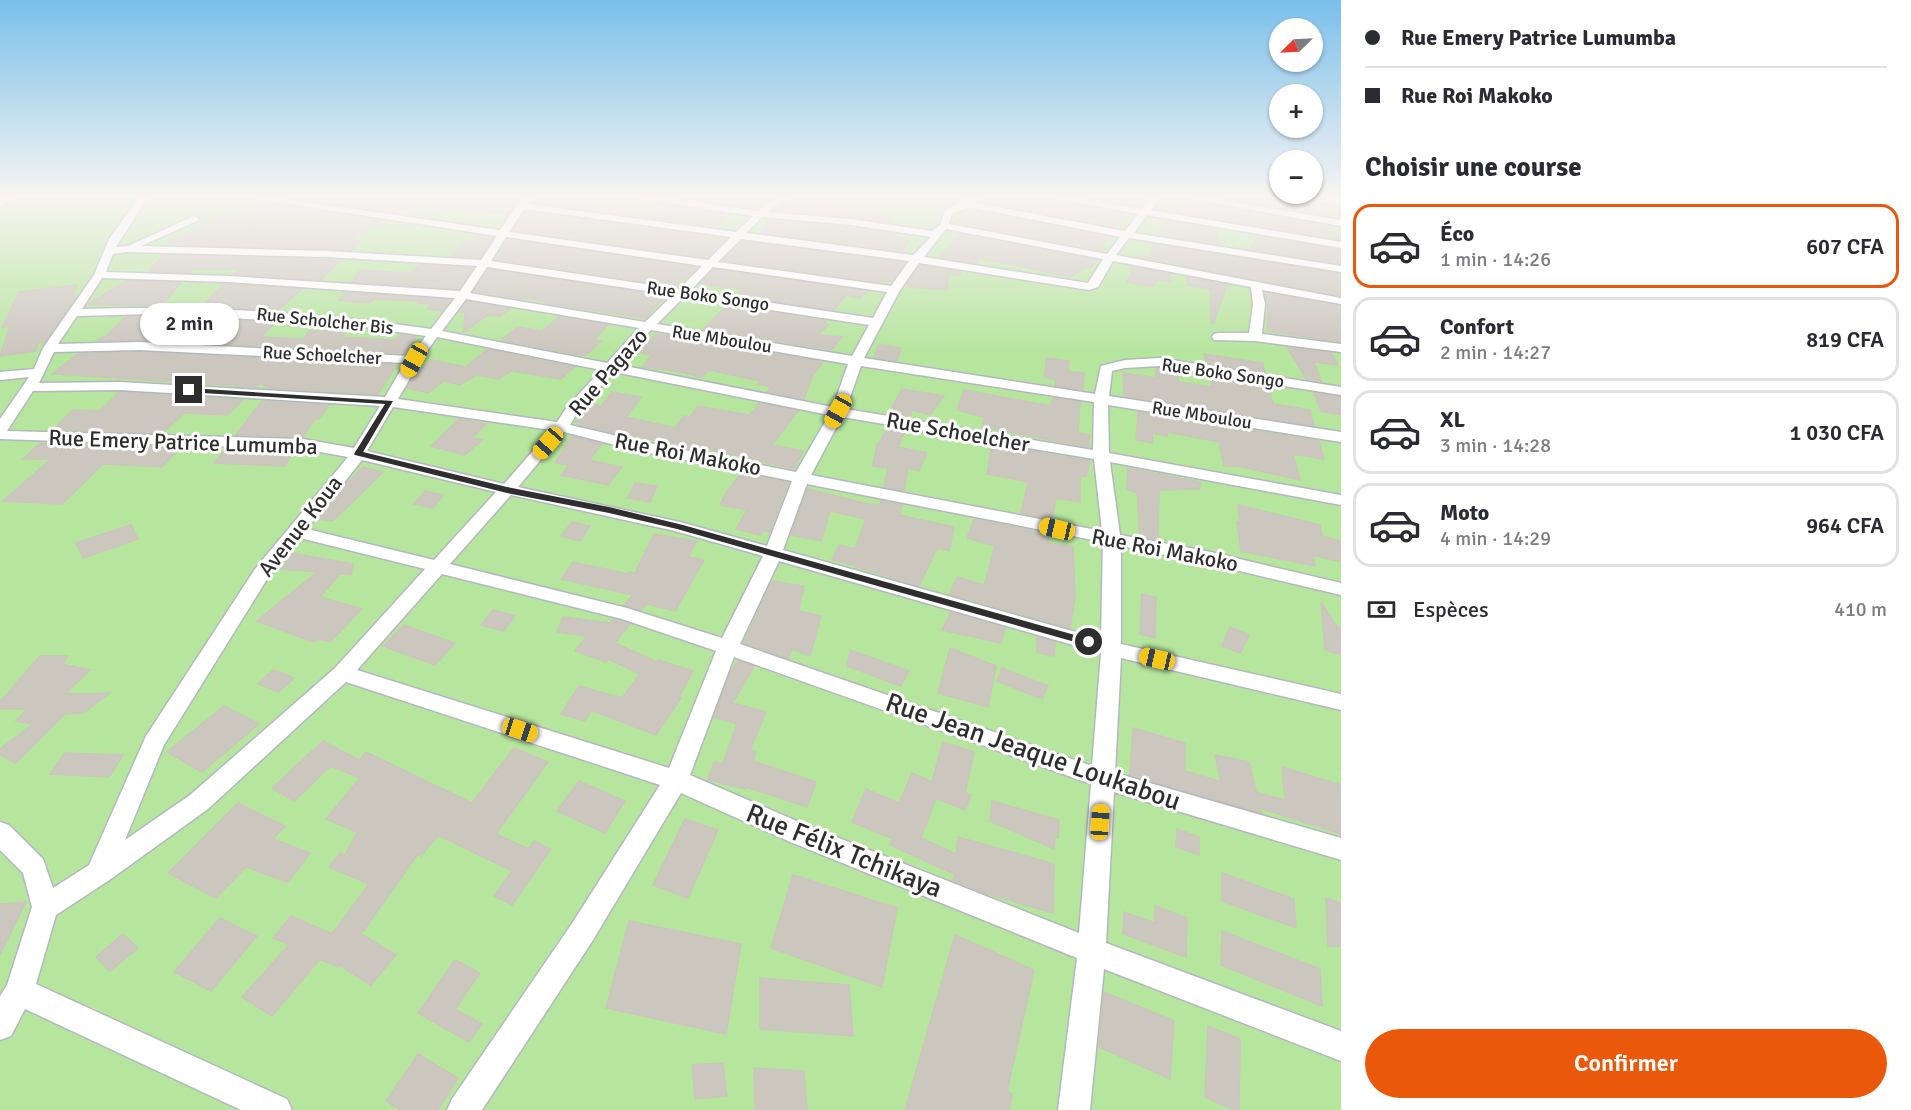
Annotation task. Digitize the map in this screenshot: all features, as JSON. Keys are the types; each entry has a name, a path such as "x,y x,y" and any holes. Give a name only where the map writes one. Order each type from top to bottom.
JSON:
{"street":[{"path":"0,430 39,372 49,348 99,275 110,248"},
{"name":"Avenue Koua","path":"99,873 154,742 262,573 358,454 414,360 464,295 495,248"},
{"path":"607,248 894,290"},
{"name":"Rue Pagazo","path":"45,907 99,873 199,802 342,673 507,490 561,427 572,410 647,327 727,248"},
{"path":"830,248 916,259 1089,287 1094,285 1117,248"},
{"path":"464,1110 583,931 676,780 728,647 773,554 802,476 838,411 855,361 894,290 926,248"},
{"path":"1050,248 1341,301"},
{"path":"1212,248 1341,269"},
{"name":"Rue Boko Songo","path":"108,251 126,249 328,254 484,263 876,322"},
{"name":"Rue Mboulou","path":"99,275 228,279 464,295 855,361 1341,437"},
{"path":"1255,337 1259,304 1256,284"},
{"name":"Rue Scholcher Bis","path":"72,313 152,310 282,315 344,320 434,333"},
{"name":"Rue Schoelcher","path":"434,333 838,411 1341,500"},
{"path":"1218,336 1255,337 1341,348"},
{"name":"Rue Schoelcher","path":"49,348 139,346 414,360"},
{"name":"Rue Boko Songo","path":"1101,400 1106,369 1125,364 1159,362 1341,391"},
{"path":"0,376 39,372"},
{"name":"Rue Roi Makoko","path":"27,387 120,386 390,402 469,412 561,427 639,446 802,476 1206,557 1341,589"},
{"path":"1074,1110 1092,951 1111,649 1112,539 1101,456 1101,400"},
{"name":"Rue Emery Patrice Lumumba","path":"0,435 303,444 358,454 507,490 629,515 1111,649 1341,702"},
{"name":"Rue Jean Jeaque Loukabou","path":"294,531 370,552 437,566 627,614 728,647 1103,779 1341,849"},
{"name":"Rue Félix Tchikaya","path":"342,673 676,780 797,833 1092,951 1341,1046"},
{"path":"0,832 34,867 45,907 19,991 0,1025"},
{"path":"19,991 276,1110"}],"green space":[{"path":"0,248 1341,248 1341,1110 0,1110"}],"building":[{"path":"275,248 354,248 352,250"},
{"path":"459,248 487,248 480,258 451,256"},
{"path":"502,248 565,248 697,268 675,286 495,259"},
{"path":"636,248 717,248 707,258"},
{"path":"735,248 792,248 905,263 892,281 878,282 723,260"},
{"path":"878,248 905,248 903,251"},
{"path":"948,248 1033,248 1097,260 1090,268 1085,267 1071,277 980,258 976,263 940,257"},
{"path":"1088,248 1106,249 1104,251"},
{"path":"1153,248 1178,248 1341,274 1341,296 1183,266 1183,264 1131,256 1149,257"},
{"path":"1328,248 1341,250 1341,264 1250,249"},
{"path":"163,255 341,260 321,280 234,274 240,269 194,269 190,273 149,271"},
{"path":"419,265 473,268 459,289 352,282 360,270 404,273 411,272"},
{"path":"920,265 961,272 959,276 949,274 947,290 909,287 907,283"},
{"path":"1131,267 1170,274 1171,282 1157,280 1153,287 1127,282 1131,274"},
{"path":"488,269 666,296 645,318 552,304 524,297 522,299 474,291"},
{"path":"714,269 868,291 860,298 846,295 834,310 736,296 742,289 700,284"},
{"path":"1186,277 1227,285 1213,324 1211,323 1211,289 1188,285"},
{"path":"126,281 181,283 161,306 88,304"},
{"path":"224,284 302,289 278,310 201,307"},
{"path":"77,285 72,296 77,296 44,343 38,342 36,351 0,356 10,326 2,327 19,292"},
{"path":"344,292 451,300 442,311 427,309 432,304 418,303 420,301 374,299 369,303 339,300"},
{"path":"1265,293 1341,306 1341,342 1267,331 1268,302"},
{"path":"467,301 510,309 500,316 488,315 464,332 465,313 459,312"},
{"path":"727,306 826,321 823,324 829,325 818,335 842,337 832,350 703,329"},
{"path":"152,316 275,323 261,337 303,339 309,331 346,331 342,337 396,340 400,334 416,337 405,353 139,340 96,341 107,335 126,317"},
{"path":"559,317 608,325 594,339 601,341 585,356 501,340 518,327 542,331"},
{"path":"656,334 823,362 812,377 804,399 767,392 771,387 757,384 760,381 709,370 702,377 643,367 651,355 638,352"},
{"path":"879,344 901,348 897,361 874,357"},
{"path":"1287,347 1331,353 1338,365 1314,362 1321,381 1306,379"},
{"path":"490,350 574,367 561,379 511,371 499,379 476,375 460,385 444,381 428,393 407,388 416,372 432,360 466,367 484,352"},
{"path":"139,352 397,365 378,394 267,388 261,383 257,387 52,374 78,354"},
{"path":"1204,354 1263,363 1265,373 1206,363"},
{"path":"1047,358 1069,361 1068,371 1084,373 1083,390 1055,386 1056,380 1044,377"},
{"path":"1156,368 1178,371 1178,382 1212,387 1209,376 1268,386 1273,404 1310,410 1314,426 1124,396 1123,373 1156,378"},
{"path":"902,389 944,396 930,415 912,410 910,417 892,414 895,408 892,407"},
{"path":"964,390 1051,406 1053,398 1080,402 1078,433 1089,435 1089,447 982,427 985,417 957,410"},
{"path":"119,392 243,400 227,415 184,413 163,433 53,430 73,410 100,411"},
{"path":"612,392 641,397 626,417 675,428 684,416 690,417 698,406 750,415 759,403 798,411 772,445 803,451 794,469 700,447 698,450 631,435 626,436 579,425 581,423 576,422 592,403 601,406"},
{"path":"1314,393 1341,397 1341,415 1321,411"},
{"path":"262,401 329,405 319,419 315,419 303,437 236,435"},
{"path":"1138,412 1319,441 1324,459 1293,454 1300,480 1242,467 1224,466 1219,442 1167,432 1167,436 1152,433 1153,443 1136,440"},
{"path":"459,419 486,424 472,438 482,440 465,455 431,446"},
{"path":"887,427 905,430 898,447 927,453 919,471 908,468 904,491 884,487 888,468 873,466 877,444"},
{"path":"572,436 602,444 589,460 622,467 608,485 561,475 569,465 555,463"},
{"path":"40,443 180,448 162,467 103,464 62,504 3,501 51,459 23,459"},
{"path":"992,444 1090,461 1086,477 1080,476 1080,502 1056,498 1052,519 1021,513 1028,482 987,474"},
{"path":"225,449 294,451 285,466 214,463"},
{"path":"363,467 383,472 333,521 318,519 347,483"},
{"path":"1128,468 1200,482 1200,489 1159,490 1158,540 1140,536 1137,492 1127,490"},
{"path":"741,473 788,483 770,532 763,530 761,535 736,529 747,510 720,505"},
{"path":"635,483 657,486 650,502 628,498"},
{"path":"808,489 868,504 880,505 881,501 902,505 899,515 954,527 949,551 937,548 919,586 832,559 839,545 855,549 866,519 830,511 821,541 791,535"},
{"path":"425,491 444,495 433,508 414,504"},
{"path":"1238,505 1320,525 1322,536 1341,541 1341,562 1313,555 1315,566 1241,551 1237,522 1240,522"},
{"path":"974,519 1049,534 1048,543 1073,547 1075,597 1070,628 950,594 957,577 984,585 995,546 967,538"},
{"path":"572,522 590,526 580,541 561,536"},
{"path":"131,525 138,539 83,558 76,543"},
{"path":"654,534 696,541 689,557 704,560 675,611 646,604 641,610 624,605 633,595 561,579 573,562 628,574 635,573"},
{"path":"292,553 353,564 351,575 340,574 320,597 362,609 330,642 319,639 313,642 257,621 317,572 281,569"},
{"path":"772,581 804,586 798,611 821,616 810,656 792,649 789,658 744,643"},
{"path":"1142,594 1156,597 1155,638 1140,634"},
{"path":"1321,602 1337,627 1341,628 1341,655 1325,650"},
{"path":"493,610 515,616 504,631 481,625"},
{"path":"951,612 1005,628 1001,643 942,630"},
{"path":"563,617 610,623 613,619 630,624 615,643 657,662 658,660 693,671 679,697 681,698 656,735 591,710 585,721 561,714 579,686 622,698 640,674 608,659 606,662 575,651 587,636 557,632"},
{"path":"404,625 455,643 435,665 383,646"},
{"path":"1230,627 1249,635 1240,653 1222,646"},
{"path":"1037,637 1055,642 1054,656 1037,652"},
{"path":"950,648 996,666 988,707 938,693"},
{"path":"850,650 909,671 901,686 847,666"},
{"path":"40,656 68,656 62,664 90,670 65,694 110,693 83,713 65,714 16,763 0,755 0,749 33,724 16,721 27,709 0,709 0,702"},
{"path":"738,661 754,666 733,703 766,712 750,750 756,752 753,761 816,782 807,807 746,787 745,789 708,780 714,762 723,764 737,724 714,717 730,674"},
{"path":"1002,668 1048,686 1042,699 997,681"},
{"path":"273,670 294,678 279,692 258,684"},
{"path":"224,706 259,724 202,772 167,752"},
{"path":"1133,728 1185,743 1185,771 1221,782 1215,755 1249,762 1256,792 1285,800 1282,767 1341,785 1341,834 1260,808 1261,813 1130,775"},
{"path":"323,741 359,760 366,752 472,803 514,748 548,762 496,834 529,849 534,841 551,849 512,905 494,896 512,871 438,835 421,856 418,854 361,934 396,955 371,985 339,965 338,967 320,959 272,1016 242,997 289,945 273,938 291,916 332,934 369,884 329,867 340,853 345,855 357,832 326,819 360,778 331,766 294,801 272,788"},
{"path":"943,742 974,752 965,793 971,795 965,810 936,798 921,838 956,854 958,837 1054,864 1053,913 978,891 953,881 954,874 890,845 893,839 852,822 866,789 899,803 912,773 932,782"},
{"path":"65,753 123,755 109,777 50,774"},
{"path":"579,781 625,801 605,833 557,811"},
{"path":"992,801 1059,820 1058,838 1055,837 1054,849 990,821"},
{"path":"238,803 285,826 273,839 310,853 288,882 246,867 216,898 168,873"},
{"path":"685,819 718,830 688,898 653,885"},
{"path":"1177,829 1199,837 1199,855 1176,847"},
{"path":"1222,873 1294,899 1296,928 1222,901"},
{"path":"793,875 897,908 882,987 771,948"},
{"path":"1326,898 1341,903 1341,946 1328,947"},
{"path":"26,902 0,955 0,904"},
{"path":"1155,906 1187,918 1186,957 1123,934 1124,912 1155,923"},
{"path":"220,918 257,936 211,991 174,972"},
{"path":"629,921 741,944 726,1034 606,1008"},
{"path":"1222,931 1320,969 1322,1006 1221,965"},
{"path":"123,934 138,948 110,971 96,957"},
{"path":"955,935 1034,970 1007,1091 1012,1094 1009,1110 905,1110"},
{"path":"455,960 480,973 455,1009 482,1024 469,1042 418,1013"},
{"path":"760,978 849,985 853,1036 760,1029"},
{"path":"1104,992 1174,1021 1170,1079 1099,1047"},
{"path":"1208,1026 1240,1039 1239,1110 1233,1110 1205,1097"},
{"path":"418,1054 458,1078 438,1110 400,1110 386,1101"},
{"path":"723,1063 727,1096 695,1099 692,1065"},
{"path":"754,1068 804,1071 807,1110 755,1110"}],"route":[{"path":"189,390 390,402 358,454 507,490 680,527 1089,642"}]}
